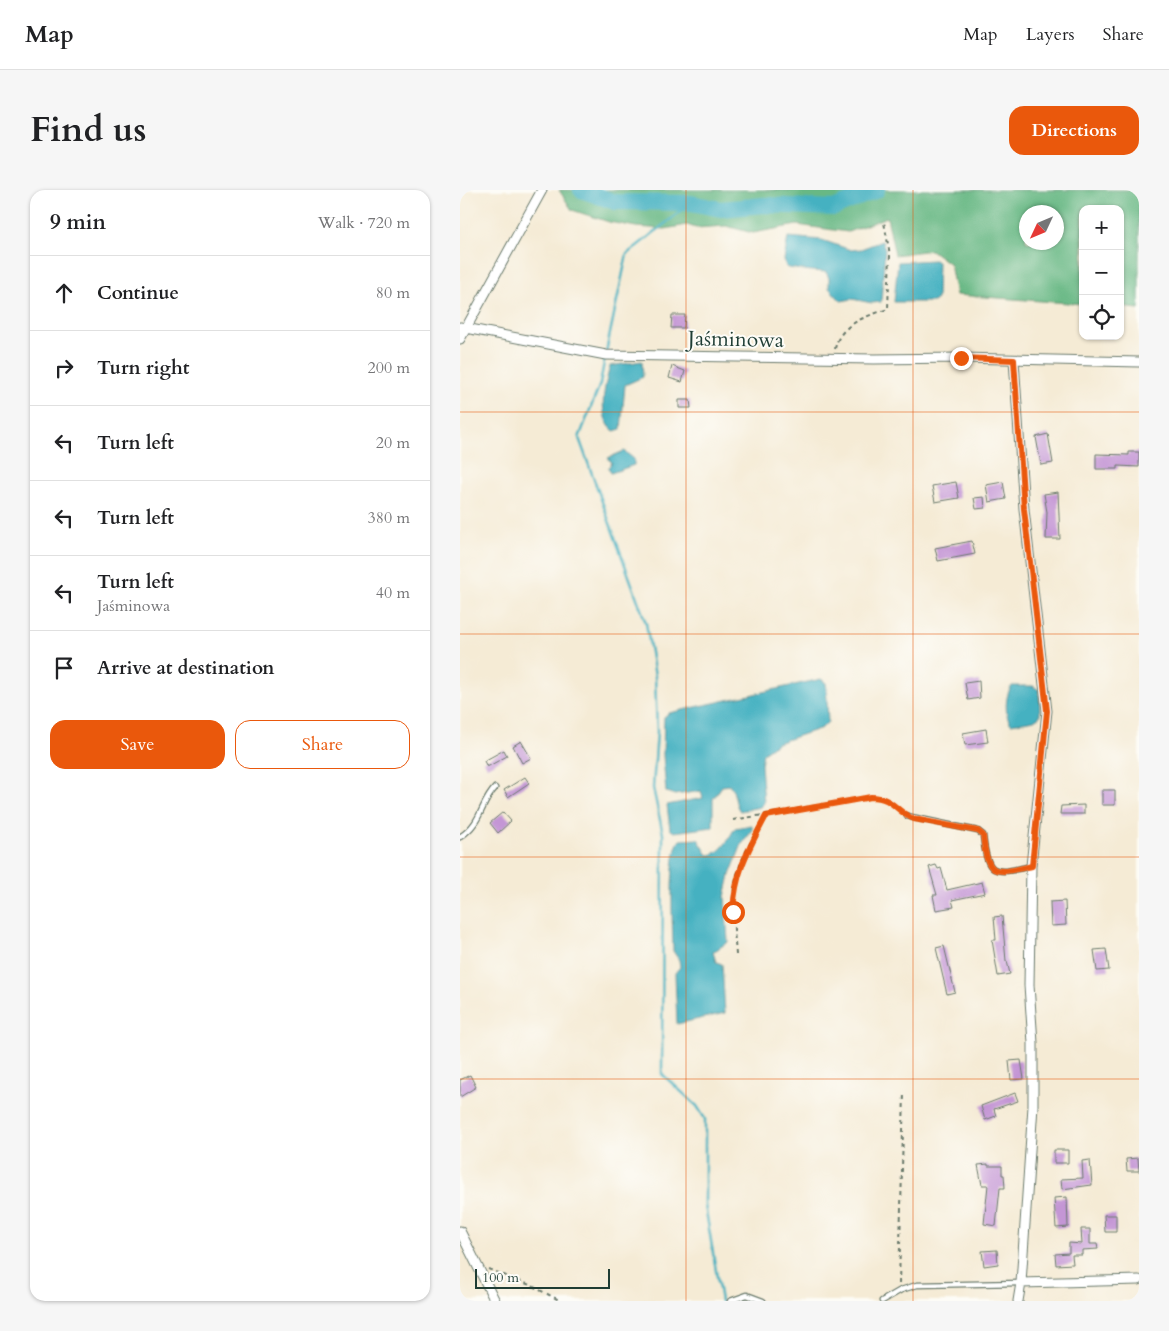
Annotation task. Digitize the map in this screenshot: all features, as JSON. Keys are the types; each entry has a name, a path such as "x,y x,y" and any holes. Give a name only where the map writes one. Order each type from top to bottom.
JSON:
{"street":[{"path":"460,339 463,328 542,190"},
{"name":"Jaśminowa","path":"463,328 606,355 1139,362"},
{"path":"1014,360 1024,509 1047,711 1032,866 1029,984 1033,1043 1033,1106 1021,1283 1018,1301"},
{"path":"460,1231 495,1301"},
{"path":"1021,1283 1139,1280"}],"lane":[{"path":"460,837 478,820 487,798 495,788"},
{"path":"908,816 978,831 983,835 988,860 993,869 1000,873 1032,866"},
{"path":"882,1301 918,1285 1021,1283"},
{"path":"730,1301 747,1295 763,1301"}],"path":[{"path":"834,359 839,336 851,324 888,309 890,255 884,222"},
{"path":"733,820 871,797 888,800 908,816"},
{"path":"736,955 733,912 738,874 744,857 766,816"},
{"path":"899,1292 904,1092"},
{"path":"477,1264 530,1285 562,1301"}],"green space":[{"path":"559,190 1139,190 1139,309 1124,307 1124,205 1079,205 1079,304 956,295 950,264 931,250 895,255 887,217 848,232 797,225 753,233 726,226 696,228 687,225 665,229 636,227 609,222 572,210"}],"water":[{"path":"788,237 822,240 851,250 861,249 882,241 885,249 881,302 872,303 852,299 841,301 829,288 829,278 826,272 786,267 784,260"},
{"path":"934,260 938,262 937,299 933,302 894,302 898,262"},
{"path":"642,361 643,377 625,385 621,429 614,431 608,425 605,417 603,400 610,366"},
{"path":"624,451 634,459 634,465 611,473 608,467 612,463 608,458"},
{"path":"821,679 826,683 828,722 822,728 777,743 763,753 761,765 764,803 760,807 740,811 730,785 722,786 713,799 713,827 674,832 670,829 667,805 703,798 701,791 675,795 666,792 663,755 664,717 669,713"},
{"path":"1012,686 1033,686 1039,690 1040,716 1034,720 1011,724 1007,715 1006,705"},
{"path":"752,825 752,831 742,844 730,875 725,897 728,942 713,952 716,962 722,964 725,1013 677,1024 675,973 680,967 679,960 673,951 672,910 676,848 680,840 698,839 708,855 713,854 721,849 735,828"}],"building":[{"path":"672,315 685,315 684,328 671,328"},
{"path":"672,366 685,371 682,382 669,378"},
{"path":"679,400 690,400 691,408 679,408"},
{"path":"1048,434 1053,463 1041,465 1036,437"},
{"path":"1129,452 1139,452 1139,467 1118,466 1118,469 1096,469 1096,454 1129,455"},
{"path":"956,482 959,498 935,502 932,486"},
{"path":"1003,482 1006,499 989,502 986,485"},
{"path":"1058,492 1060,539 1046,539 1047,512 1044,494"},
{"path":"984,497 985,508 976,509 974,498"},
{"path":"972,541 975,554 938,561 935,548"},
{"path":"979,681 980,698 968,700 965,683"},
{"path":"986,729 988,742 965,745 963,733"},
{"path":"521,741 531,758 522,763 513,746"},
{"path":"504,750 507,756 487,767 484,761"},
{"path":"525,777 529,783 508,797 504,790"},
{"path":"1102,790 1115,790 1115,805 1102,805"},
{"path":"1084,805 1084,814 1060,814 1061,806"},
{"path":"503,812 511,821 498,833 490,823"},
{"path":"936,865 938,869 941,868 947,890 982,882 985,893 952,900 954,907 936,910 933,895 937,895 929,867"},
{"path":"1065,901 1066,925 1051,926 1050,902"},
{"path":"1002,916 1006,961 1010,974 998,976 992,940 996,940 994,917"},
{"path":"944,946 955,992 947,994 936,948"},
{"path":"1106,949 1109,970 1097,971 1094,950"},
{"path":"1021,1060 1024,1079 1011,1080 1009,1061"},
{"path":"470,1075 476,1087 460,1097 460,1080"},
{"path":"1015,1093 1018,1101 994,1109 996,1116 985,1120 981,1106"},
{"path":"1054,1150 1068,1150 1068,1163 1054,1163"},
{"path":"1138,1158 1139,1171 1127,1171 1126,1159"},
{"path":"1090,1160 1092,1185 1062,1189 1061,1179 1083,1178 1082,1161"},
{"path":"988,1164 988,1166 1002,1166 1002,1175 1004,1175 1005,1188 1000,1188 996,1226 984,1224 988,1185 982,1185 978,1165"},
{"path":"1067,1197 1068,1227 1056,1228 1054,1198"},
{"path":"1104,1215 1116,1215 1116,1232 1105,1232"},
{"path":"1081,1229 1090,1229 1090,1244 1097,1244 1098,1249 1082,1250 1082,1255 1072,1255 1073,1264 1056,1265 1055,1254 1069,1253 1069,1243 1082,1244"},
{"path":"997,1250 998,1264 984,1266 982,1251"}],"waterway":[{"path":"581,190 615,202 691,203 721,209 764,205 834,208 877,190"},
{"path":"606,352 627,254 691,203"},
{"path":"605,357 600,384 579,438 646,623 655,676 657,732 653,788 663,834 662,1074 697,1106 705,1119 705,1205 721,1301"}],"route":[{"path":"733,912 734,891 738,874 744,857 766,816 851,800 880,797 888,800 914,819 978,831 983,835 988,860 993,869 1000,873 1032,866 1047,711 1024,509 1017,434 1014,360 961,358"}]}
